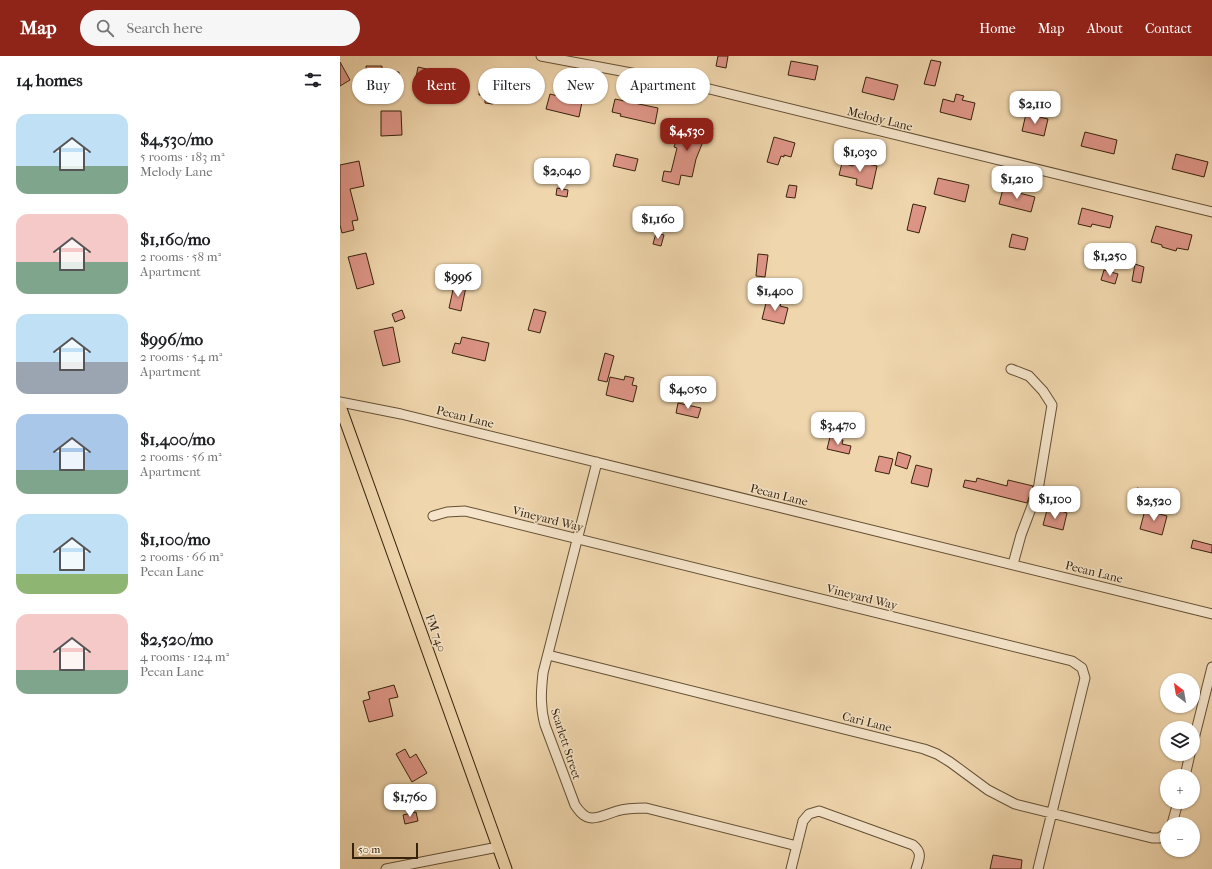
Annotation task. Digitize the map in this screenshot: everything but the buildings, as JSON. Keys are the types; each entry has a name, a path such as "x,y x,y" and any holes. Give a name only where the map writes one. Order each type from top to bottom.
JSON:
{"main road":[{"name":"FM 740","path":"340,406 506,869"}],"street":[{"name":"Melody Lane","path":"541,56 685,83 1212,212"},
{"path":"1011,369 1029,376 1043,391 1052,404 1038,490 1021,535 1013,564"},
{"name":"Pecan Lane","path":"340,402 401,414 1212,614"},
{"name":"Scarlett Street","path":"597,462 579,539 543,673 541,688 542,712 575,805 579,812 587,817 593,818 619,810 646,808 797,846"},
{"name":"Vineyard Way","path":"434,516 447,512 465,511 1072,661 1082,668 1085,678 1038,869"},
{"name":"Cari Lane","path":"548,655 924,749 937,754 988,790 1015,804 1152,838 1160,837"},
{"path":"1200,722 1209,694 1212,667"},
{"path":"791,869 803,821 809,814 819,811 913,845 917,848 920,854 916,869"},
{"path":"386,869 498,847"}]}
